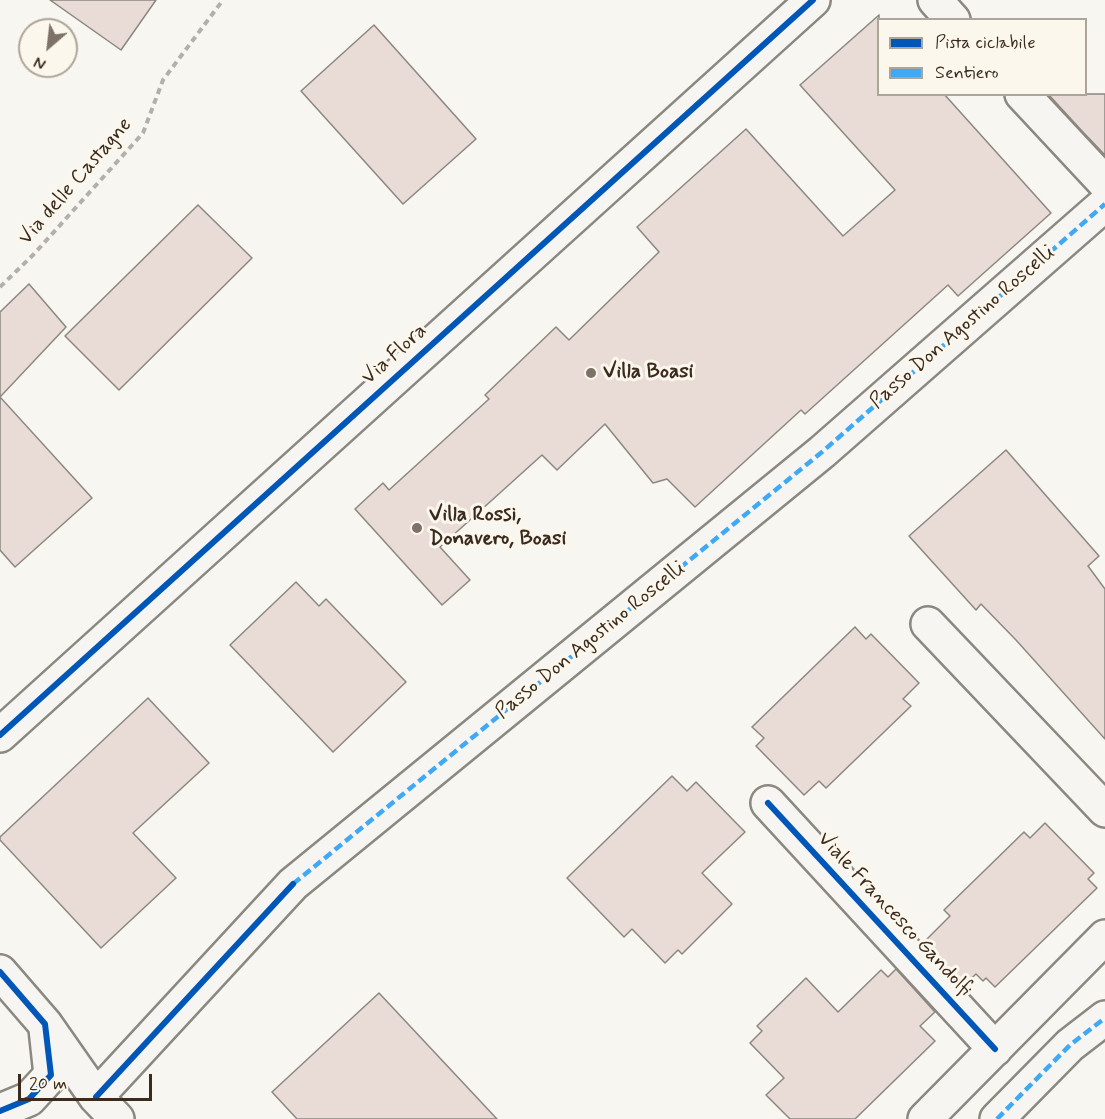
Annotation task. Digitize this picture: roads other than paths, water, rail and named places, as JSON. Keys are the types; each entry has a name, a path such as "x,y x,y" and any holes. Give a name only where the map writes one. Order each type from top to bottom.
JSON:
{"street":[{"name":"Via Flora","path":"0,735 813,0"},
{"path":"935,0 951,18"},
{"path":"1024,96 1105,183"},
{"name":"Passo Don Agostino Roscelli","path":"107,1108 293,884 822,452 1105,204"},
{"path":"928,624 1105,810"},
{"name":"Viale Francesco Gandolfi","path":"768,803 995,1049"},
{"path":"925,1119 1105,937"},
{"path":"0,972 45,1024 107,1108"},
{"path":"997,1119 1070,1045 1105,1018"},
{"path":"0,1111 29,1099 51,1076 45,1024"}],"place":[{"name":"Villa Boasi","path":"591,373"},
{"name":"Villa Rossi, Donavero, Boasi","path":"417,528"}]}
